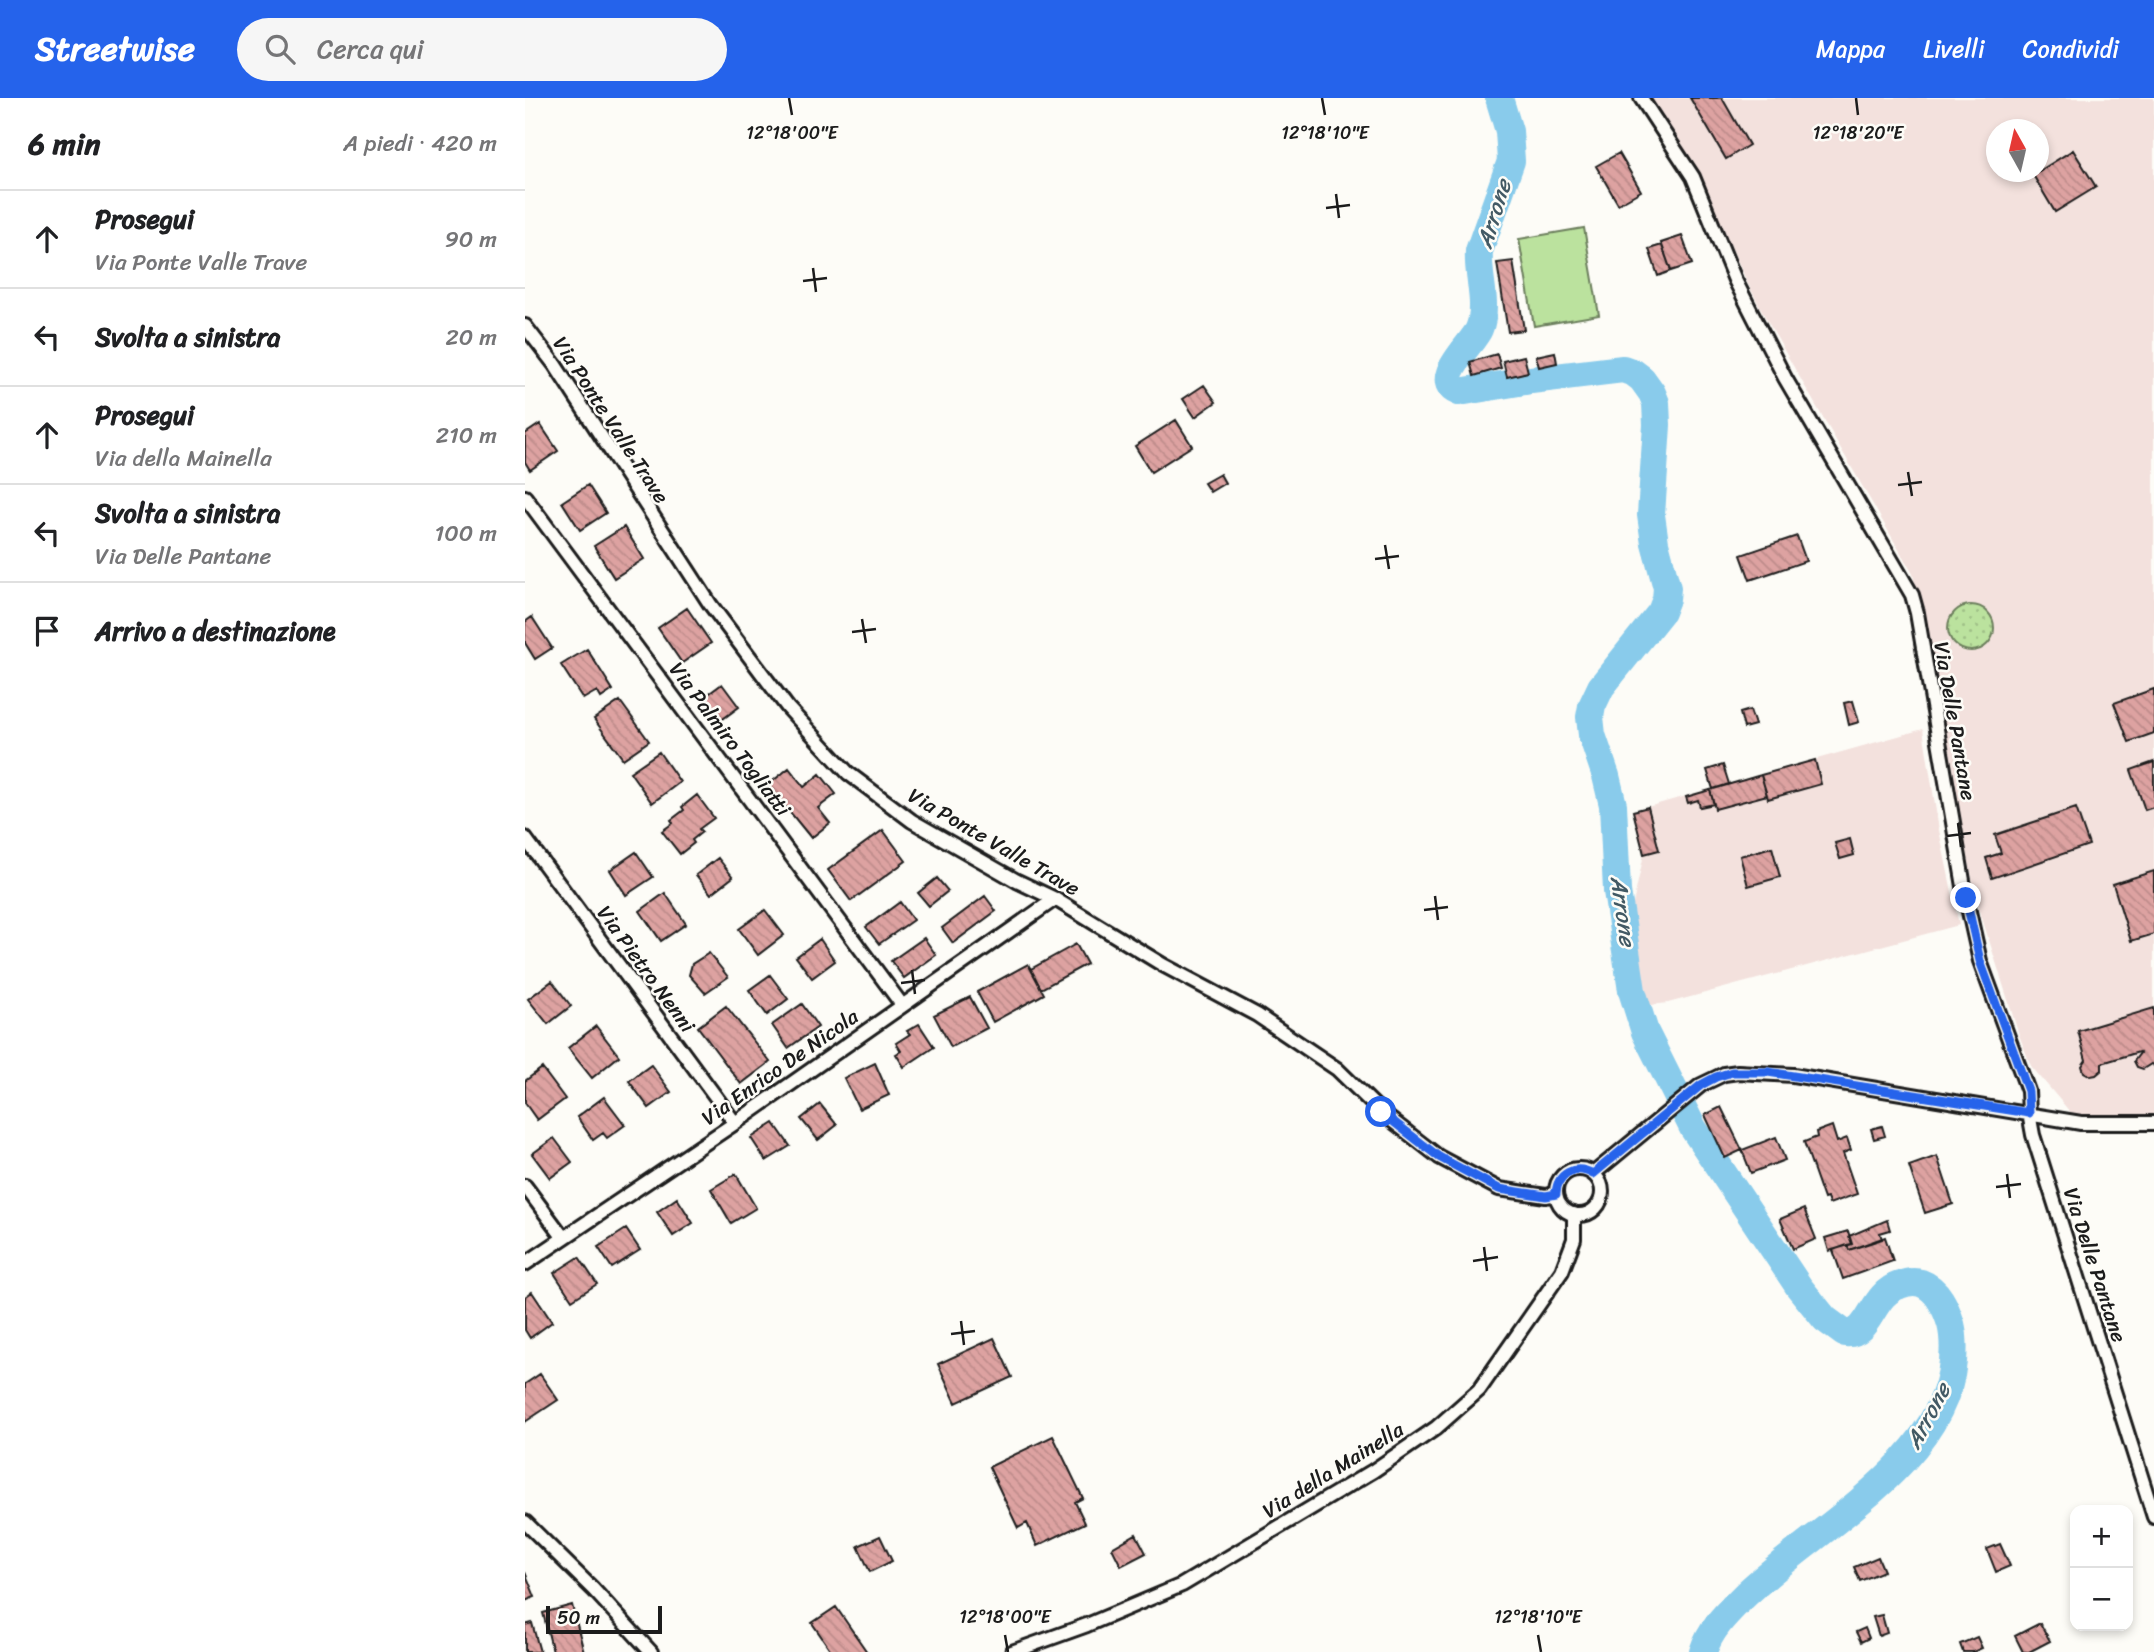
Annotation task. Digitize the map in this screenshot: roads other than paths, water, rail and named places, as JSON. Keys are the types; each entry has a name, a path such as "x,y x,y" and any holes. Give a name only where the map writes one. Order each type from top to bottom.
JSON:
{"street":[{"name":"Via Delle Pantane","path":"1641,98 1693,177 1735,280 1785,378 1912,595 1980,961 2028,1091 2033,1135 2154,1517"},
{"name":"Via Ponte Valle Trave","path":"525,326 555,365 710,604 788,708 848,773 912,821 1017,881 1055,899 1163,964 1257,1015 1337,1069 1381,1112 1439,1157 1499,1189 1546,1196 1556,1194"},
{"name":"Via Palmiro Togliatti","path":"525,497 902,1005"},
{"name":"Via Pietro Nenni","path":"525,838 735,1123"},
{"name":"Via Enrico De Nicola","path":"525,1264 735,1123 1055,899"},
{"path":"1593,1174 1696,1089 1709,1080 1738,1072 1768,1072 2081,1123 2154,1124"},
{"path":"1579,1169 1593,1174 1601,1188 1599,1203 1588,1213 1574,1214 1562,1207 1556,1194 1559,1180 1571,1170 1579,1169"},
{"path":"525,1185 563,1237"},
{"name":"Via della Mainella","path":"1012,1652 1087,1625 1182,1585 1373,1471 1436,1428 1479,1390 1562,1271 1574,1239 1574,1214"},
{"path":"525,1522 593,1588 652,1652"}],"waterway":[{"name":"Arrone","path":"1499,98 1509,131 1511,161 1479,251 1482,320 1475,336 1455,362 1449,380 1451,387 1459,392 1623,369 1642,379 1656,403 1651,515 1667,588 1666,599 1661,612 1601,687 1590,717 1592,735 1613,805 1617,891 1632,991 1645,1032 1693,1128 1799,1287 1825,1319 1844,1333 1853,1332 1866,1322 1882,1297 1890,1290 1905,1283 1916,1282 1937,1294 1947,1312 1953,1333 1953,1361 1944,1398 1926,1432 1900,1464 1870,1493 1743,1597 1725,1615 1703,1652"}]}
